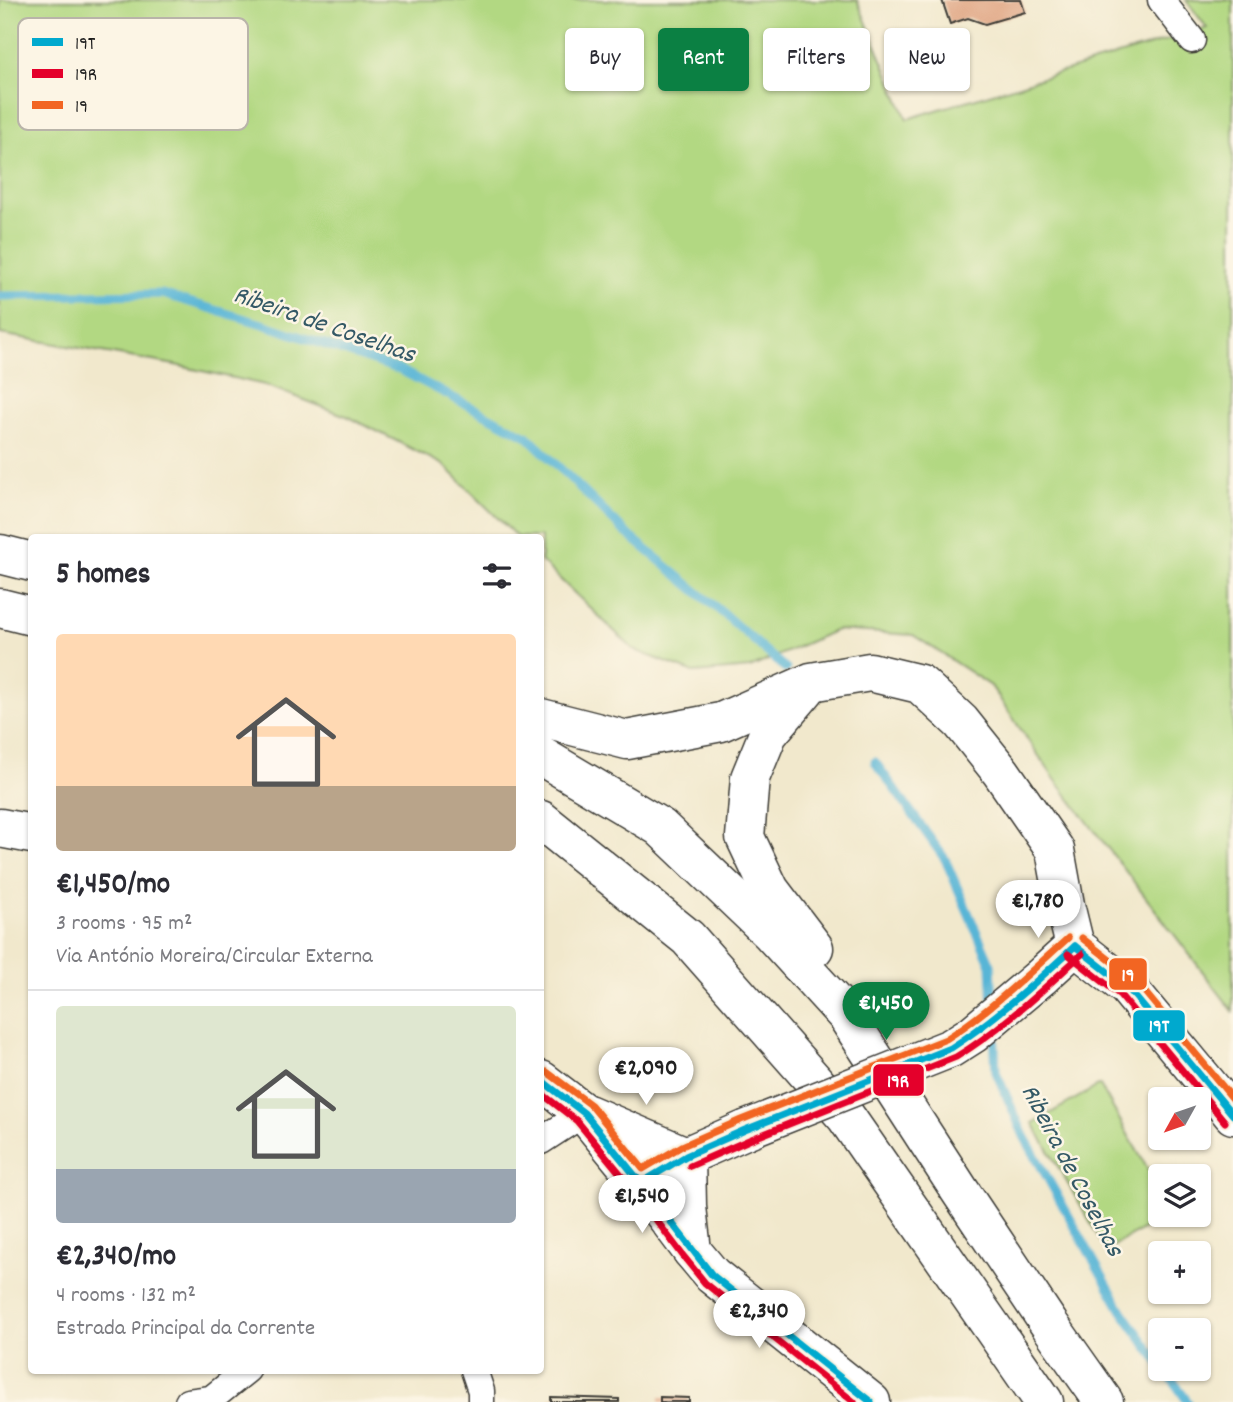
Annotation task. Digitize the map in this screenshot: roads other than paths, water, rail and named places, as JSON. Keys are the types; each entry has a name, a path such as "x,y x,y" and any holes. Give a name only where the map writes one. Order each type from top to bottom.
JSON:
{"main road":[{"path":"0,554 28,561"},
{"path":"0,608 28,615"},
{"path":"544,719 627,740 721,722 811,682 870,672 920,684 961,722 1001,772 1055,850 1075,946 1127,987 1233,1115"},
{"path":"811,682 768,734 750,778 745,837 770,890 918,1083 960,1191"},
{"path":"544,759 660,827 771,932 846,1015 960,1191 1104,1402"},
{"path":"544,822 688,938 846,1117 1044,1402"},
{"path":"0,828 28,833"},
{"path":"641,1183 686,1156 745,1130 951,1048 973,1034 1075,946"},
{"path":"544,1082 584,1113 712,1275 870,1402"},
{"path":"584,1113 686,1156"},
{"path":"686,1156 687,1207 692,1251"}],"street":[{"path":"1161,0 1192,40"},
{"path":"544,1139 584,1113"},
{"path":"188,1402 211,1399 242,1374"},
{"path":"475,1374 481,1391 481,1402"}],"waterway":[{"name":"Ribeira de Coselhas","path":"0,296 162,294 266,325 400,370 527,436 624,531 786,669"},
{"name":"Ribeira de Coselhas","path":"875,762 945,859 991,965 993,1005"},
{"name":"Ribeira de Coselhas","path":"994,1029 996,1072 1024,1136 1122,1311 1148,1347"},
{"name":"Ribeira de Coselhas","path":"1173,1381 1188,1402"}]}
